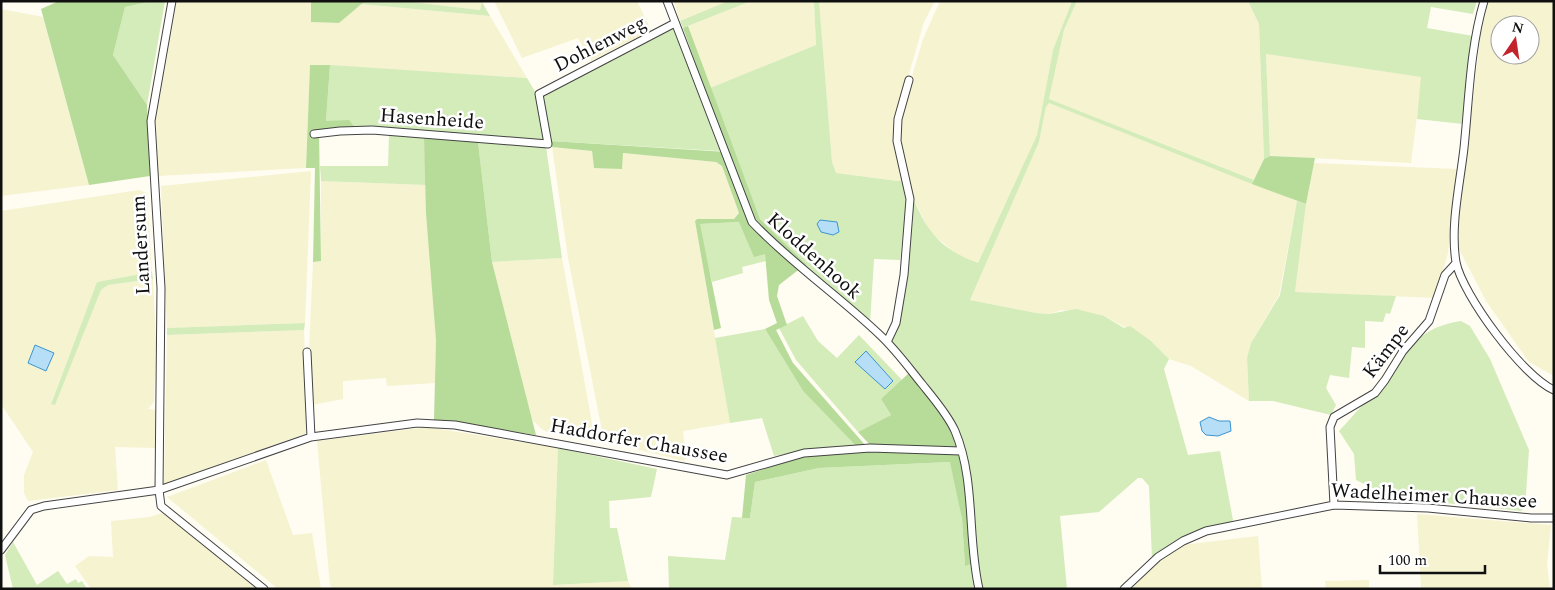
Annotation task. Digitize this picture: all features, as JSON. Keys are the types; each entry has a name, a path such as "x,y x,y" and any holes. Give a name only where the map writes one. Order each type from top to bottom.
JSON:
{"street":[{"name":"Landersum","path":"159,490 161,288 151,121 172,1"},
{"name":"Kloddenhook","path":"667,1 752,222 777,248 887,342 934,398 955,431 960,451"},
{"path":"1484,1 1475,38 1457,204 1454,244 1456,263 1469,293 1493,328 1535,378 1554,390"},
{"name":"Dohlenweg","path":"548,144 539,94 675,23"},
{"path":"887,342 896,324 902,285 910,199 897,141 898,119 909,80"},
{"name":"Hasenheide","path":"314,134 340,130 372,130 548,144"},
{"name":"Kämpe","path":"1334,505 1330,427 1334,417 1375,393 1403,351 1429,321 1445,275 1456,263"},
{"path":"1,550 31,510 44,506 159,490 311,437 307,352"},
{"name":"Haddorfer Chaussee","path":"311,437 416,423 455,425 727,475 804,453 870,448 960,451"},
{"path":"960,451 970,491 973,562 979,589"},
{"path":"159,490 161,506 264,589"},
{"name":"Wadelheimer Chaussee","path":"1124,589 1158,557 1183,541 1206,531 1334,505 1428,508 1531,518 1554,518"}],"shaded area":[{"path":"177,1 311,1 311,22 339,23 360,4 490,16 527,78 310,65 306,168 158,176 156,119"},
{"path":"404,1 481,1 482,2 480,10"},
{"path":"494,1 637,1 651,30 591,61 578,38 522,58"},
{"path":"674,1 728,1 680,21"},
{"path":"751,1 814,1 816,45 710,88 688,26"},
{"path":"819,1 935,1 924,22 894,132 905,180 898,181 836,173 832,162"},
{"path":"940,1 1072,1 1053,50 1037,135 978,263 959,256 930,232 914,200 900,137 902,117 910,83 923,39"},
{"path":"1077,1 1248,1 1259,24 1264,159 1254,180 1049,99 1064,30"},
{"path":"1488,1 1554,1 1554,376 1529,362 1486,301 1458,247 1460,213 1480,37"},
{"path":"1,9 43,17 89,185 1,196"},
{"path":"1266,54 1422,77 1411,163 1270,156"},
{"path":"1049,103 1297,201 1279,295 1251,343 1247,358 1249,401 1191,366 1169,359 1151,341 1104,316 1062,310 1049,314 1036,313 970,300 1039,142 1046,107"},
{"path":"552,147 592,151 594,168 622,153 716,162 722,166 739,213 734,219 697,219 695,221 730,423 683,431 686,458 684,461 604,441 568,258"},
{"path":"1314,163 1457,169 1448,253 1435,298 1295,292 1306,204"},
{"path":"311,171 305,323 167,328 161,186"},
{"path":"321,181 426,185 436,340 435,383 387,386 386,378 343,381 343,399 312,405 309,350 313,262 321,261"},
{"path":"139,190 147,193 152,272 97,282 51,403 55,404 101,290 108,285 153,279 156,342 154,402 148,409 157,410 156,448 115,447 118,490 28,501 24,493 24,475 33,452 1,404 1,211"},
{"path":"562,258 594,434 590,441 553,434 543,430 532,420 492,262"},
{"path":"304,330 307,433 164,484 167,335"},
{"path":"427,427 558,448 553,585 628,581 632,589 332,589 330,585 317,441"},
{"path":"266,460 293,535 312,533 321,589 278,589 167,497"},
{"path":"165,512 258,589 91,589 75,566 89,556 113,557 111,521 150,517"},
{"path":"1417,514 1551,525 1547,564 1550,589 1421,589"},
{"path":"1258,536 1262,589 1130,589 1158,562 1182,545"},
{"path":"1369,580 1369,589 1326,589 1325,581"}],"green space":[{"path":"59,1 153,1 125,7 113,55 147,105 150,176 89,185 41,9"},
{"path":"153,1 165,1 147,105 113,55 125,7"},
{"path":"311,1 365,1 339,23 311,22"},
{"path":"365,1 404,1 480,10 482,2 490,16 360,4"},
{"path":"728,1 751,1 683,28 680,21"},
{"path":"814,1 819,1 832,162 836,173 898,181 905,180 907,199 900,260 874,259 870,323 803,266 805,263 760,219 710,88 816,45"},
{"path":"1072,1 1077,1 1064,30 1049,99 1254,180 1252,184 1049,103 1046,107 1039,142 970,300 1036,313 1049,314 1076,309 1104,316 1124,328 1130,326 1151,341 1169,359 1164,369 1188,455 1220,451 1233,520 1230,523 1207,528 1188,535 1152,559 1149,486 1142,478 1138,478 1099,512 1060,516 1067,589 982,589 957,429 890,341 904,287 914,200 925,222 938,239 955,252 978,263 1037,135 1053,50"},
{"path":"1248,1 1477,1 1473,14 1431,7 1427,28 1473,36 1463,124 1417,119 1421,77 1266,54 1270,156 1264,159 1259,24"},
{"path":"674,26 720,151 550,141 542,94"},
{"path":"688,26 760,219 806,264 779,285 777,296 787,325 776,330 793,363 866,446 857,447 803,391 765,329 777,323 769,300 765,254 754,257 739,222 700,224 721,328 714,330 695,221 697,219 734,219 739,213 722,166 716,162 623,153 622,169 594,168 592,151 552,147 550,141 727,152 683,28"},
{"path":"310,65 330,65 326,121 349,120 356,129 319,131 321,261 313,262 315,168 306,168"},
{"path":"330,65 527,78 537,95 545,141 356,129 326,121"},
{"path":"389,135 424,138 426,185 321,181 320,166 388,166"},
{"path":"424,138 478,142 492,262 536,435 434,420 436,340 426,213"},
{"path":"478,142 546,147 562,258 492,262"},
{"path":"1270,156 1315,158 1306,204 1252,184 1264,159"},
{"path":"1297,201 1306,204 1295,292 1396,296 1390,314 1386,313 1383,322 1365,321 1365,348 1352,347 1349,378 1330,375 1326,388 1336,405 1331,415 1273,401 1249,401 1247,358 1251,343 1280,295"},
{"path":"740,222 754,256 765,253 766,261 742,267 743,273 712,282 699,224"},
{"path":"152,272 153,279 108,285 101,290 55,405 51,404 97,282"},
{"path":"803,316 818,341 837,358 859,335 902,380 881,399 891,415 858,432 796,360 779,328"},
{"path":"1461,321 1470,326 1490,359 1529,450 1525,508 1521,511 1390,497 1356,480 1354,454 1339,431 1376,394 1403,357 1420,338 1444,325"},
{"path":"305,323 304,330 167,335 167,328"},
{"path":"765,329 803,391 857,447 803,451 774,456 762,418 730,423 715,338"},
{"path":"909,373 932,400 953,432 967,492 971,564 965,566 962,519 950,462 819,468 755,482 750,518 742,518 746,475 803,456 871,446 858,432 891,415 881,399"},
{"path":"558,448 657,469 651,497 609,501 610,528 617,528 628,581 553,585"},
{"path":"951,462 962,519 965,565 971,564 977,589 669,589 668,556 725,560 732,517 750,518 755,482 819,468"},
{"path":"13,542 37,585 58,571 67,584 76,579 78,583 82,581 87,589 13,589 5,555"}],"water":[{"path":"820,220 837,222 839,232 833,235 821,232 817,224"},
{"path":"35,345 54,353 46,371 28,363"},
{"path":"866,351 893,381 885,389 855,362"},
{"path":"1209,417 1219,421 1230,421 1231,431 1218,436 1206,435 1202,431 1200,422"}]}
